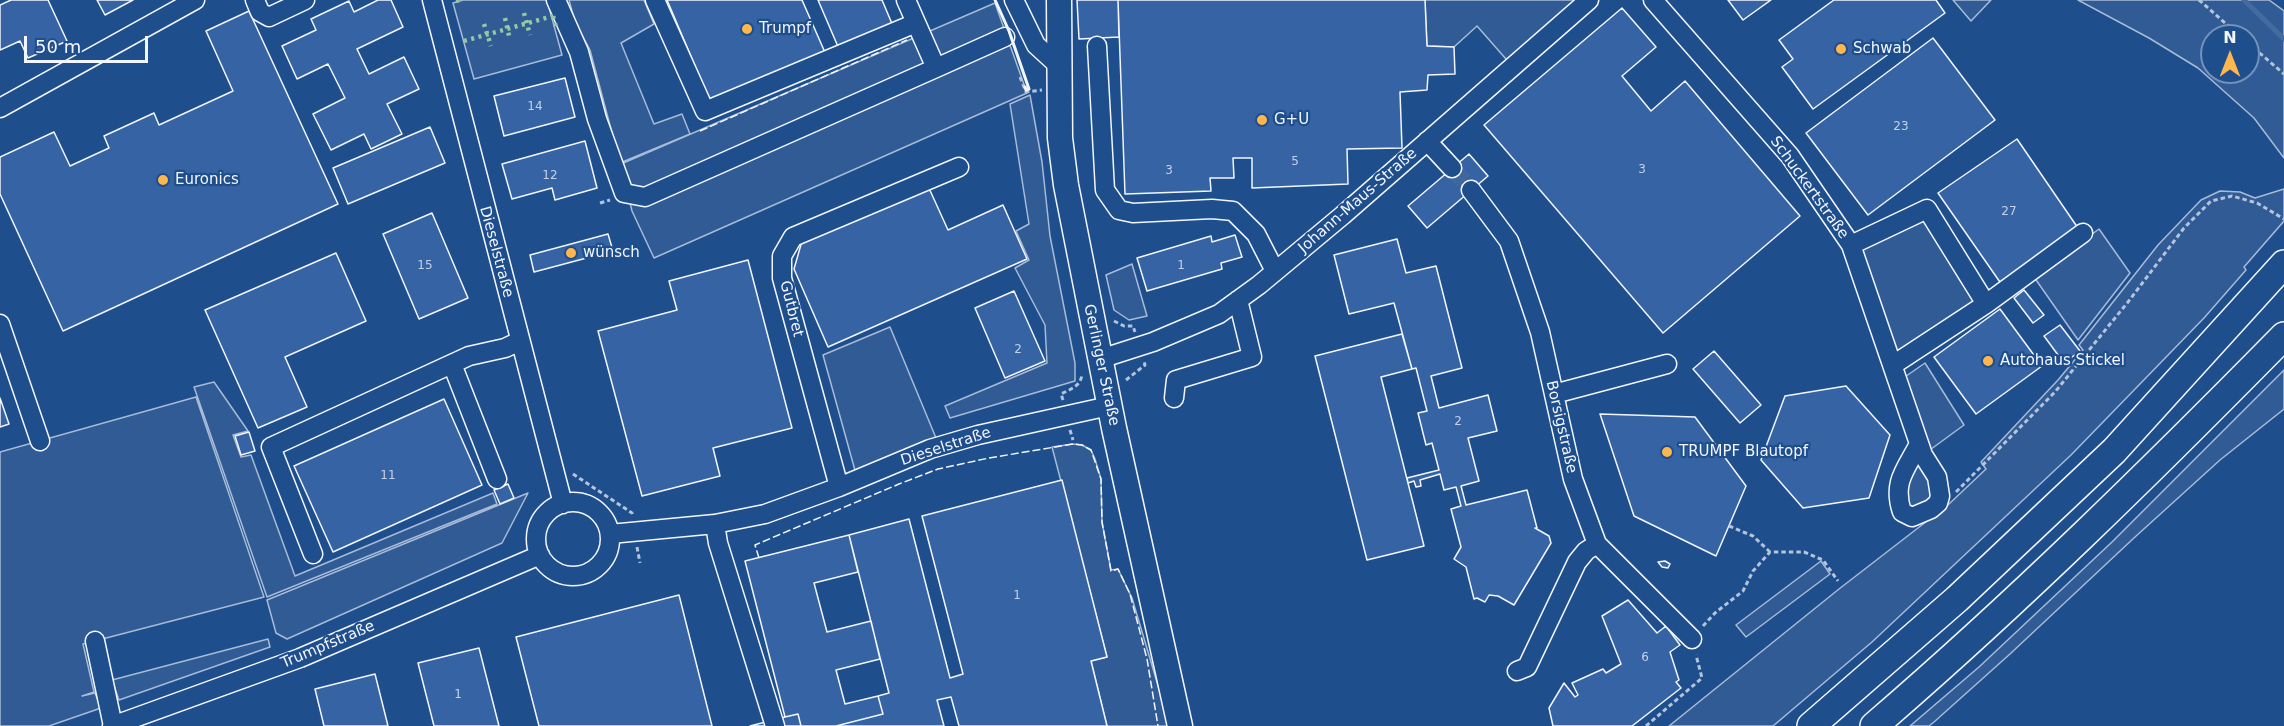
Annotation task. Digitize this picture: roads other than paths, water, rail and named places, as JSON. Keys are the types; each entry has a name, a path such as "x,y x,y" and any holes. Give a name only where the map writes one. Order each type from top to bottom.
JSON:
{"highway":[{"path":"1811,726 1949,607 2114,451 2284,264"},
{"path":"1874,726 1950,660 2080,537 2284,336"}],"main road":[{"name":"Gerlinger Straße","path":"1059,0 1060,138 1066,185 1109,406 1180,726"}],"street":[{"path":"0,108 195,0"},
{"path":"255,0 260,12 269,17 305,0"},
{"name":"Dieselstraße","path":"432,0 563,504"},
{"path":"556,0 579,52 597,119 624,193 645,197 1005,37"},
{"path":"655,0 705,111 916,23"},
{"path":"906,0 936,68"},
{"path":"1014,0 1036,45 1059,66"},
{"name":"Johann-Maus-Straße","path":"1100,359 1169,336 1219,314 1275,271 1589,0"},
{"name":"Schuckertstraße","path":"1653,0 1790,156 1851,245 1923,455 1937,477 1940,496 1938,503 1931,509 1912,517 1902,512 1897,496 1898,484 1919,444"},
{"path":"1097,46 1104,190 1112,204 1119,210 1133,213 1212,209 1233,211 1256,234 1275,271"},
{"path":"1427,141 1452,168"},
{"name":"Gutbret","path":"839,487 782,278 782,256 793,237 959,167"},
{"name":"Borsigstraße","path":"1471,190 1509,241 1540,332 1573,479 1597,544 1692,639"},
{"path":"1851,245 1927,209 1986,304"},
{"path":"1893,365 1986,304 2083,233"},
{"path":"1174,398 1176,380 1252,357 1238,300"},
{"path":"0,324 40,441"},
{"path":"313,554 271,447 469,356 505,348 520,341"},
{"path":"1554,393 1668,363"},
{"path":"453,364 497,479"},
{"name":"Dieselstraße","path":"610,534 715,524 765,514 839,487 930,449 978,435 1109,406"},
{"path":"573,502 593,508 607,524 610,534 609,547 604,559 595,569 584,575 571,576 558,573 547,566 536,543 537,530 542,518 551,509 573,502"},
{"path":"715,524 718,543 775,726"},
{"path":"1517,671 1527,667 1577,562 1586,551 1597,544"},
{"name":"Trumpfstraße","path":"112,726 300,658 540,555"},
{"path":"95,641 112,726"}],"waterway":[{"path":"2244,0 2284,39"}],"tunnel":[{"path":"1452,168 1471,190"}],"place":[{"name":"Trumpf","path":"747,29"},
{"name":"Schwab","path":"1841,49"},
{"name":"G+U","path":"1262,120"},
{"name":"Euronics","path":"163,180"},
{"name":"wünsch","path":"571,253"},
{"name":"Autohaus Stickel","path":"1988,361"},
{"name":"TRUMPF Blautopf","path":"1667,452"}]}
